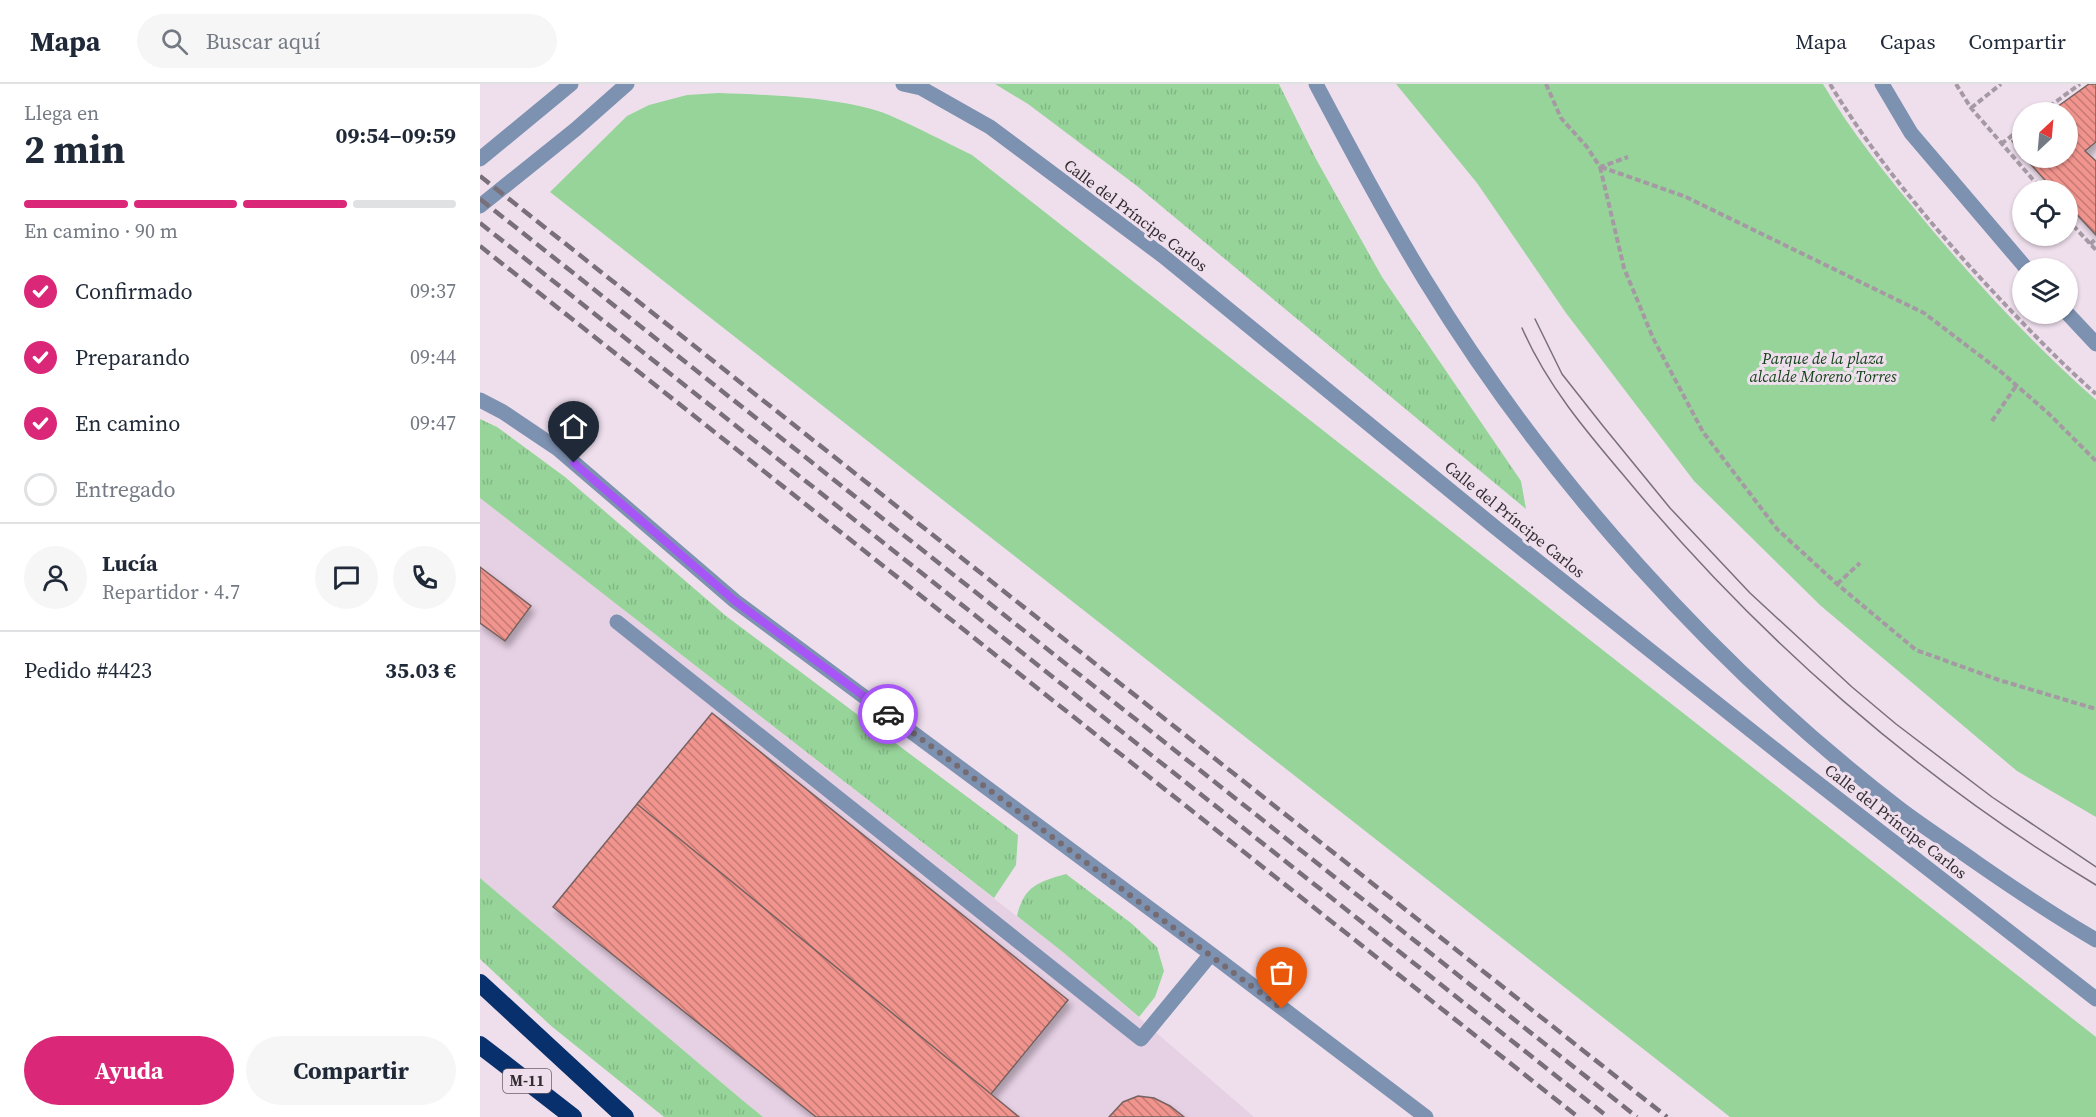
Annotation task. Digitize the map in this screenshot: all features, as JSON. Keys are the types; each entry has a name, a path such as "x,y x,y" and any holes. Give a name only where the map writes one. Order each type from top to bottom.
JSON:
{"highway":[{"path":"480,983 625,1117"},
{"name":"M-11","path":"480,1045 573,1117"}],"street":[{"path":"480,159 571,84"},
{"path":"480,206 576,129 627,84"},
{"name":"Calle del Príncipe Carlos","path":"903,84 921,88 990,127 1163,256 1515,543 1806,774 2096,999"},
{"name":"Calle del Príncipe Carlos","path":"1316,84 1378,201 1426,282 1485,371 1596,516 1709,641 1784,712 1900,809 2056,917 2096,940"},
{"path":"1882,84 1911,133 2017,258"},
{"path":"2077,324 2096,344"},
{"path":"480,400 503,412 558,449 735,601 1211,954 1426,1117"},
{"path":"617,622 1141,1039 1211,954"}],"path":[{"path":"1546,84 1561,118 1587,147 1600,167 1624,268 1653,338 1703,432 1776,529 1837,585 1916,650 1999,680 2096,709"},
{"path":"1830,84 1890,173 2029,329 2096,394"},
{"path":"1956,84 1971,108 2033,180"},
{"path":"1971,108 2001,84"},
{"path":"2056,102 2080,84"},
{"path":"2065,95 2069,99"},
{"path":"2001,144 2012,136"},
{"path":"1600,167 1628,157"},
{"path":"1600,167 1686,197 1924,313 2048,413 2096,461"},
{"path":"2078,231 2096,250"},
{"path":"2090,244 2096,239"},
{"path":"1992,421 2016,386"},
{"path":"1837,585 1860,563"}],"shaded area":[{"path":"480,498 1064,953 1254,1117 763,1117 480,878"}],"green space":[{"path":"995,84 1279,84 1316,159 1382,277 1521,481 1526,509 1137,186 1028,104"},
{"name":"Parque de la plaza alcalde Moreno Torres","path":"1396,84 1823,84 1870,154 1943,243 2012,318 2012,324 2017,324 2096,400 2096,817 2017,771 1821,606 1694,481 1566,313 1477,183"},
{"path":"719,93 806,98 871,109 889,115 972,155 2096,1037 2096,1117 1730,1117 550,192 627,116 649,105 687,95"},
{"path":"480,419 497,427 565,477 726,616 1018,835 1016,865 994,898 480,498"},
{"path":"1066,874 1131,923 1157,947 1164,971 1155,997 1139,1017 1017,916 1028,892 1040,883"},
{"path":"480,878 763,1117 664,1117 550,1025 480,959"}],"building":[{"path":"2089,84 2096,84 2096,142 2085,151 2096,161 2096,235 2078,216 2078,180 2045,180 2034,168 2078,168 2078,102 2064,102"},
{"path":"480,567 531,606 505,641 480,623"},
{"path":"712,713 1068,1000 991,1094 637,804"},
{"path":"637,804 1019,1117 816,1117 553,907"},
{"path":"1138,1096 1154,1098 1170,1106 1184,1117 1109,1117 1123,1102"}],"tram line":[{"path":"1535,319 1562,374 1670,508 1750,593 1852,687 1896,724 1992,797 2096,867"},
{"path":"1522,328 1555,388 1596,442 1676,536 1785,648 1843,701 1966,799 2096,885"}],"railway":[{"path":"480,176 1667,1117"},
{"path":"480,199 1637,1117"},
{"path":"480,223 1608,1117"},
{"path":"480,246 1578,1117"}],"way so far":[{"path":"888,714 1282,1009"}],"route":[{"path":"574,463 735,601 888,714"}]}
